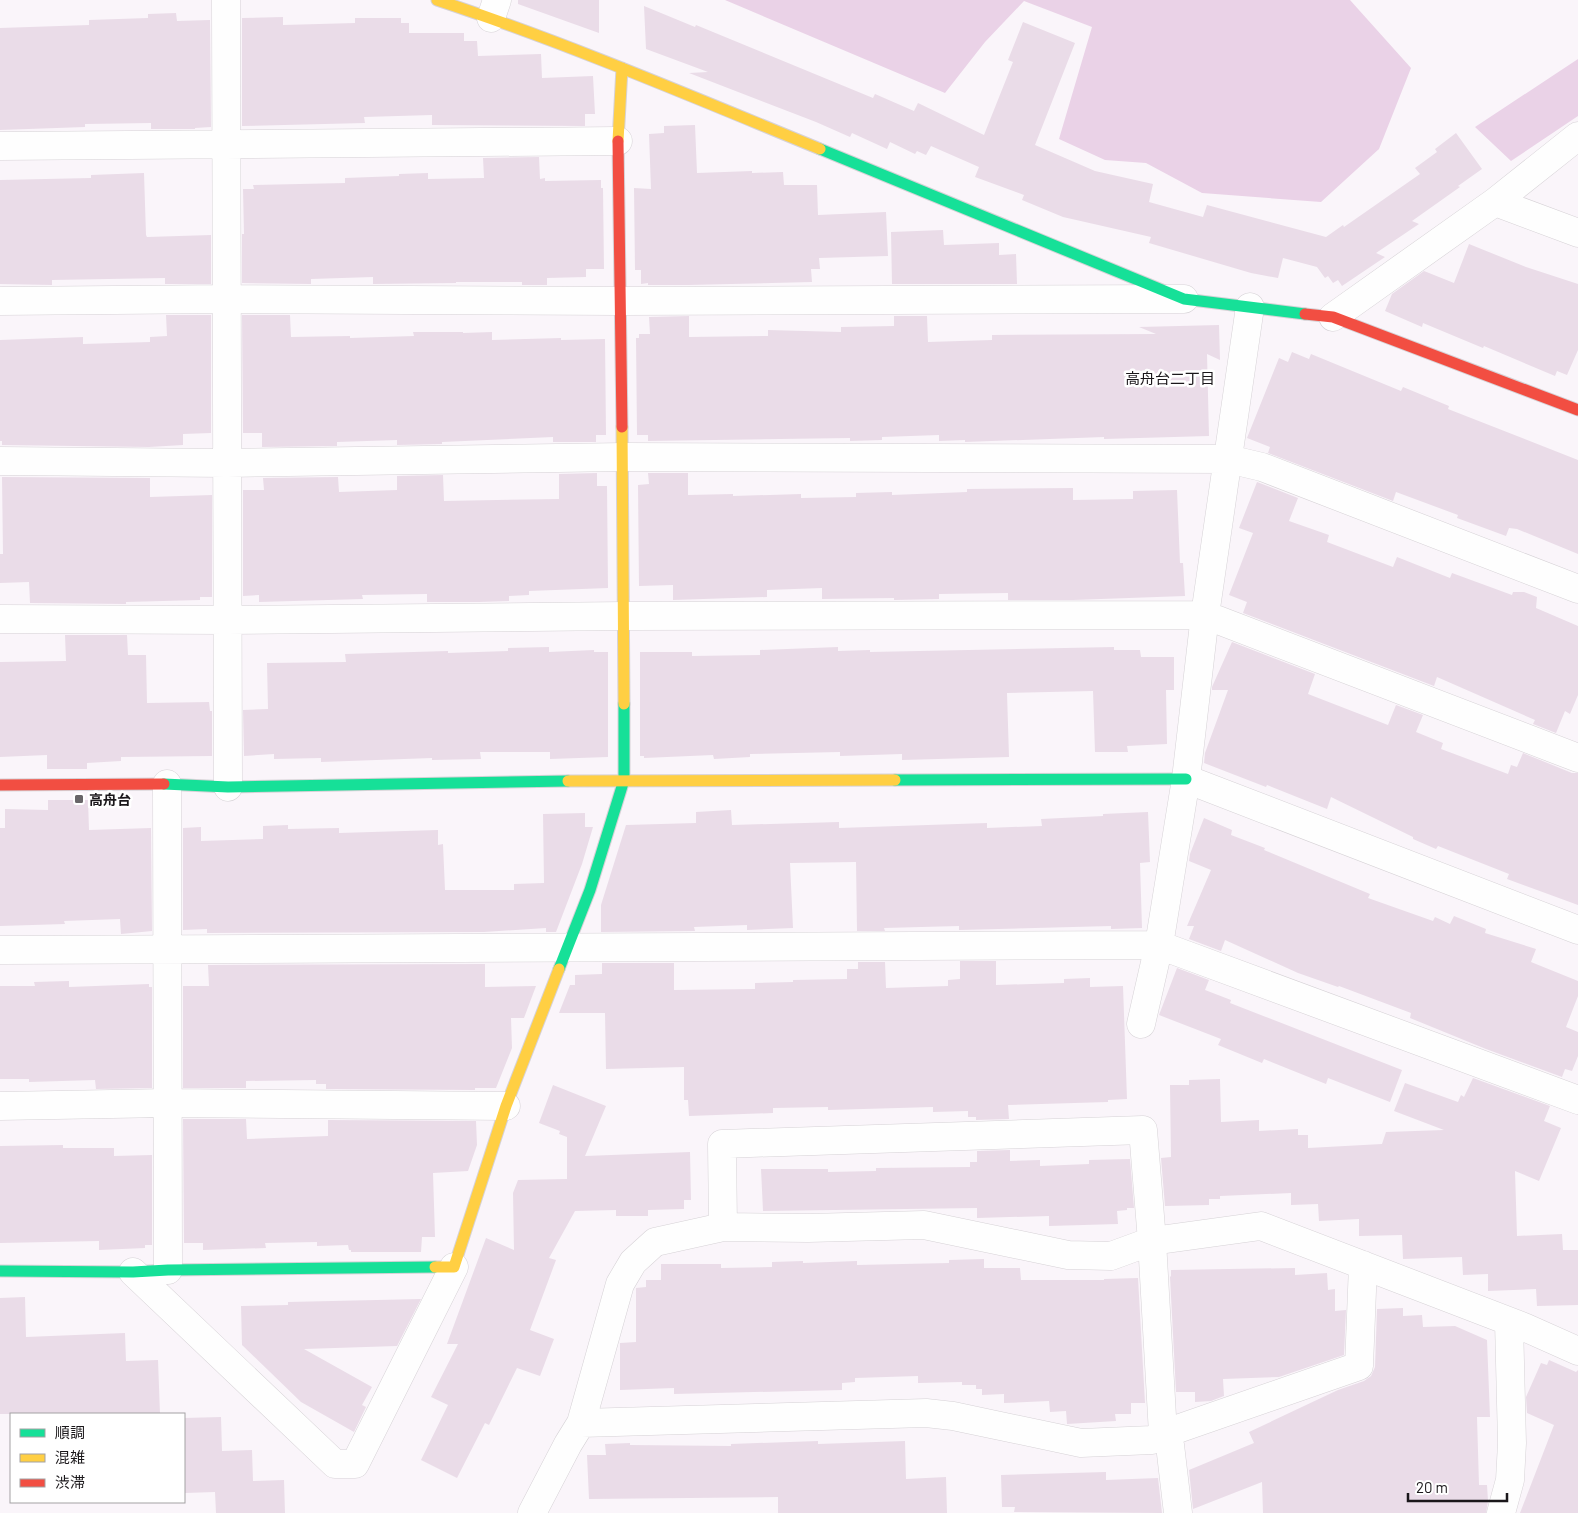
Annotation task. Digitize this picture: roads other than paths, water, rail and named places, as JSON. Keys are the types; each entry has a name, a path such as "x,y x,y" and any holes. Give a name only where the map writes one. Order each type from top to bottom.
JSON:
{"street":[{"path":"226,0 228,786"},
{"path":"437,0 494,9 622,68 1184,299"},
{"path":"133,1272 335,1464 355,1464 454,1267 506,1106 590,890 624,780 623,457 618,141 622,68"},
{"path":"1333,317 1495,202 1578,136"},
{"path":"0,146 618,141"},
{"path":"1495,202 1578,233"},
{"path":"0,301 227,299 1184,299 1333,317 1578,410"},
{"path":"1141,1024 1159,945 1186,779 1205,615 1250,307"},
{"path":"0,461 227,463 623,457 1228,458 1262,467 1578,589"},
{"path":"0,619 227,620 624,616 1205,615 1578,758"},
{"path":"0,786 167,784 228,786 624,780 1186,779 1578,930"},
{"path":"167,784 168,1270"},
{"path":"0,950 568,946 1159,945 1578,1100"},
{"path":"0,1106 167,1104 506,1106"},
{"path":"723,1227 722,1144 1143,1130 1152,1241 1162,1434 1170,1445 1178,1513"},
{"path":"532,1513 568,1444 581,1424 620,1284 633,1262 656,1242 723,1227 808,1228 924,1225 1068,1254 1111,1256 1152,1241 1262,1226 1524,1327 1578,1351"},
{"path":"581,1424 926,1413 952,1416 1081,1442 1152,1440 1162,1434 1359,1366 1363,1265"},
{"path":"0,1271 133,1272 454,1267"},
{"path":"1501,1513 1510,1480 1512,1443 1508,1322"}],"place":[{"name":"高舟台","path":"79,799"}],"district":[{"name":"高舟台二丁目","path":"1170,378"}]}
